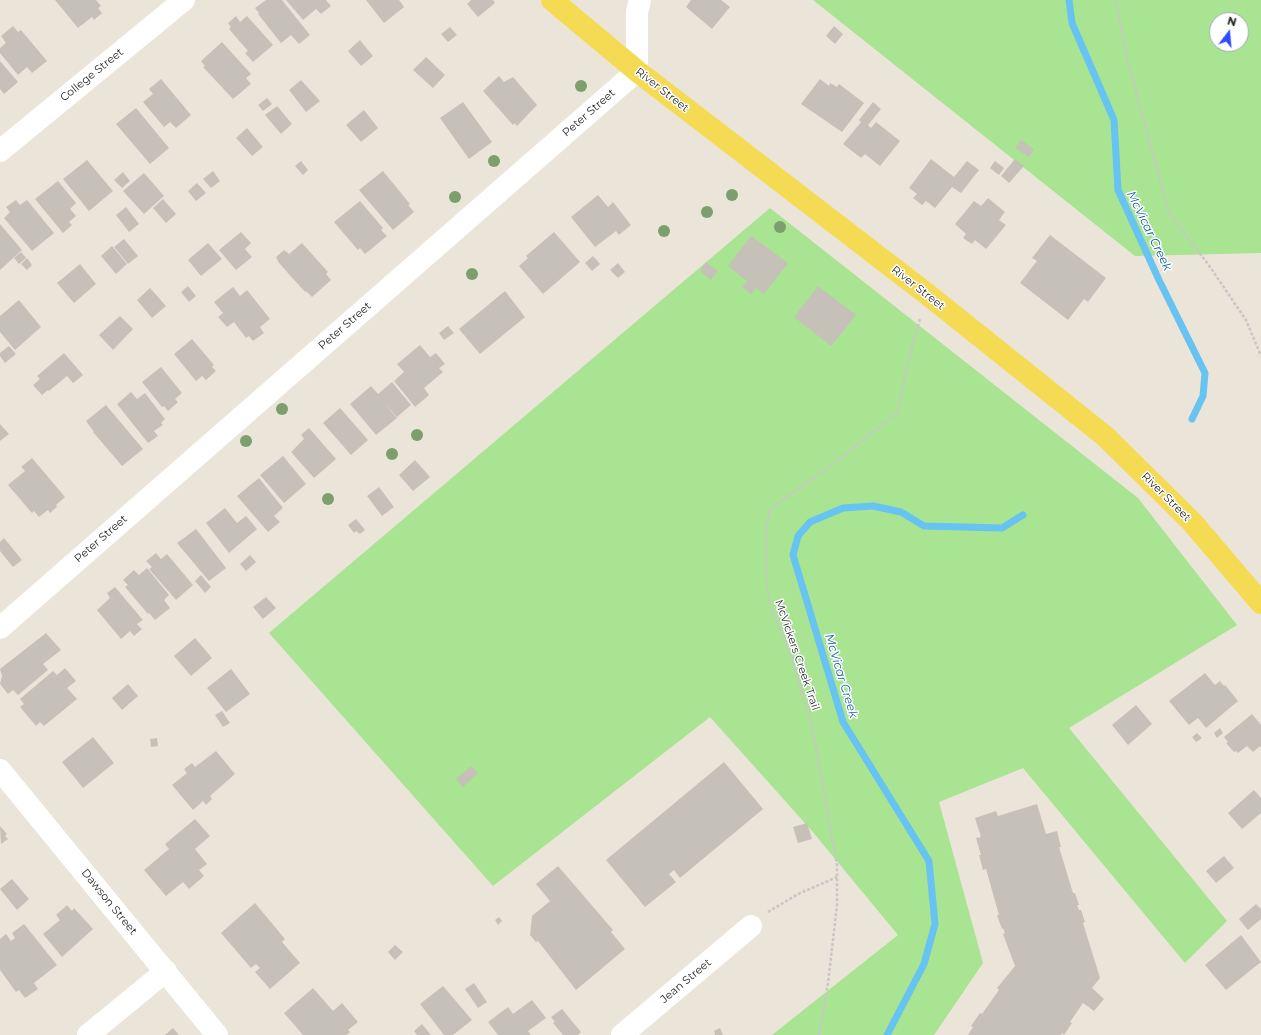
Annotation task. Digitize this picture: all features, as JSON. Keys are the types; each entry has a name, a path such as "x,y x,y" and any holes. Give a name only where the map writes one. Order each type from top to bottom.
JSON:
{"main road":[{"name":"River Street","path":"552,0 637,71 927,294 1106,437 1192,522 1261,603"}],"street":[{"name":"College Street","path":"0,151 184,0"},
{"path":"637,71 637,12 640,0"},
{"name":"Peter Street","path":"0,628 637,71"},
{"name":"Dawson Street","path":"0,770 217,1035"},
{"name":"Jean Street","path":"622,1035 751,926"},
{"path":"88,1035 166,971"}],"path":[{"path":"1116,0 1127,58 1169,213 1208,264 1246,320 1261,356"},
{"name":"McVickers Creek Trail","path":"819,1035 828,983 836,913 837,865 811,720 789,650 771,607 766,582 766,533 769,514 778,501 828,468 898,412 907,365 927,294"},
{"path":"751,926 764,915 798,894 837,876"}],"green space":[{"path":"813,0 1261,0 1261,253 1135,256"},
{"path":"770,208 1138,498 1237,625 1069,728 1227,921 1185,963 1023,768 939,802 983,963 934,1035 772,1035 898,935 812,831 710,717 493,886 269,633"}],"building":[{"path":"55,0 96,0 101,6 98,8 102,13 94,20 92,17 78,28"},
{"path":"266,0 282,0 310,35 299,44 291,35 281,43 255,8"},
{"path":"286,0 326,0 331,6 321,14 316,9 303,20"},
{"path":"366,0 399,0 404,7 384,23"},
{"path":"471,0 493,0 495,3 478,17 467,4"},
{"path":"691,0 721,0 730,7 712,29 686,7"},
{"path":"236,16 240,22 247,16 273,45 253,62 245,53 248,51 229,29 231,27 228,23"},
{"path":"13,26 18,32 21,30 47,61 32,73 27,67 18,75 0,53 0,48 6,43 1,36"},
{"path":"834,26 843,34 835,44 826,36"},
{"path":"450,27 457,35 448,42 441,34"},
{"path":"360,40 373,56 361,66 348,51"},
{"path":"222,42 251,74 246,78 251,84 233,99 203,67 205,66 201,61"},
{"path":"426,57 445,75 433,88 413,70"},
{"path":"0,61 18,82 4,94 0,89"},
{"path":"499,76 504,82 513,77 537,105 517,126 515,123 513,125 483,91"},
{"path":"161,79 191,115 176,128 170,122 164,127 143,102 153,94 149,89"},
{"path":"820,79 829,86 830,83 837,87 839,84 864,103 842,132 801,104"},
{"path":"301,80 320,101 306,112 289,90"},
{"path":"267,98 272,104 263,111 258,105"},
{"path":"463,102 492,142 469,159 440,118"},
{"path":"873,102 881,109 868,125 871,128 876,122 900,141 880,166 865,154 861,158 843,144 861,122 859,120"},
{"path":"277,106 292,124 281,134 265,115"},
{"path":"136,108 169,148 150,164 116,124"},
{"path":"364,110 378,128 361,142 346,125"},
{"path":"247,128 263,147 252,156 236,138"},
{"path":"1021,140 1034,149 1029,157 1015,148"},
{"path":"931,159 954,177 967,161 979,170 961,193 952,187 935,208 926,201 922,205 913,198 917,194 909,188"},
{"path":"1015,159 1024,166 1009,183 1001,176"},
{"path":"87,160 113,191 89,211 63,179"},
{"path":"301,161 308,170 303,175 295,166"},
{"path":"995,161 1004,168 999,175 990,168"},
{"path":"213,171 220,181 211,188 203,179"},
{"path":"383,171 410,204 408,205 414,212 393,230 359,190"},
{"path":"123,172 130,181 122,188 114,180"},
{"path":"144,173 164,196 144,214 123,191"},
{"path":"58,181 76,203 70,209 76,216 69,222 72,225 63,233 35,199"},
{"path":"197,183 206,193 196,201 188,191"},
{"path":"598,195 608,207 613,202 631,225 619,235 616,231 595,247 571,217"},
{"path":"988,198 1005,212 999,220 1006,225 986,249 975,240 972,244 963,238 966,234 955,224 974,201 981,206"},
{"path":"163,199 176,214 166,223 153,208"},
{"path":"16,200 20,205 27,200 54,233 32,251 4,218 10,212 6,207"},
{"path":"360,201 383,228 381,230 387,236 365,254 360,248 358,250 334,222"},
{"path":"126,207 139,224 129,232 116,215"},
{"path":"0,224 22,250 0,270"},
{"path":"241,232 251,243 245,249 252,257 236,270 219,250"},
{"path":"554,232 580,262 543,294 519,266 528,258 526,256"},
{"path":"1050,235 1106,278 1088,302 1084,299 1068,320 1020,283 1037,261 1032,258"},
{"path":"751,236 788,263 764,294 756,288 751,294 742,287 747,281 728,266"},
{"path":"124,239 138,256 128,264 114,247"},
{"path":"208,243 222,259 201,276 188,260"},
{"path":"302,243 328,272 326,274 331,280 312,297 306,291 305,292 279,263 276,257 284,250 289,254"},
{"path":"112,246 127,264 116,274 101,256"},
{"path":"21,252 26,258 19,264 14,258"},
{"path":"593,256 600,264 592,271 585,263"},
{"path":"27,258 32,265 27,270 21,264"},
{"path":"706,262 718,271 711,280 700,271"},
{"path":"618,263 625,272 618,278 610,270"},
{"path":"80,264 96,284 74,303 57,283"},
{"path":"188,286 196,296 189,302 181,292"},
{"path":"818,286 856,315 831,346 794,317"},
{"path":"233,287 240,296 247,290 270,319 260,327 264,333 253,341 249,336 246,338 234,322 227,327 218,317 223,313 214,302"},
{"path":"150,288 166,306 152,318 137,300"},
{"path":"505,291 525,317 480,354 459,329"},
{"path":"19,300 41,327 15,350 0,332 0,316"},
{"path":"120,316 133,329 113,350 99,335"},
{"path":"448,326 454,333 444,340 439,333"},
{"path":"192,339 214,365 212,367 216,371 206,380 202,376 196,381 174,354"},
{"path":"420,345 430,357 436,353 445,364 439,368 443,372 424,388 429,395 415,407 394,381 404,372 397,364"},
{"path":"9,346 16,354 5,363 0,356 0,353"},
{"path":"64,353 83,375 73,383 67,376 42,395 33,385 40,379 37,376"},
{"path":"161,367 182,393 175,399 178,402 168,411 164,406 162,407 142,382"},
{"path":"392,382 411,405 397,417 384,403 397,418 376,435 350,404 371,386 378,394"},
{"path":"131,392 137,399 145,393 165,419 161,423 163,425 154,431 158,436 148,443 117,404"},
{"path":"106,405 143,449 122,466 93,432 86,421"},
{"path":"340,408 368,440 351,455 323,423"},
{"path":"0,424 9,434 0,441"},
{"path":"309,428 336,459 314,478 291,452 304,439 301,435"},
{"path":"283,456 306,484 284,503 260,475"},
{"path":"32,458 65,497 50,513 48,510 39,517 34,511 32,513 8,485 25,471 21,467"},
{"path":"415,460 430,477 413,491 399,475"},
{"path":"259,478 283,508 274,516 280,522 268,532 237,496"},
{"path":"379,487 394,507 382,516 367,496"},
{"path":"225,508 237,523 246,516 257,529 229,553 206,523"},
{"path":"356,519 365,530 360,534 356,531 354,533 348,525"},
{"path":"196,529 226,568 209,581 177,543"},
{"path":"4,538 22,560 13,567 0,551 0,542"},
{"path":"156,553 161,559 167,554 193,585 176,600 149,569 152,567 146,561"},
{"path":"250,555 256,562 246,571 240,564"},
{"path":"147,568 169,595 164,600 170,608 155,620 125,587 128,585 123,580 134,570 139,575"},
{"path":"201,575 211,587 205,593 195,581"},
{"path":"115,587 143,620 137,624 142,629 134,636 130,631 121,639 97,610 110,598 107,593"},
{"path":"266,597 276,608 263,619 253,607"},
{"path":"46,633 61,650 43,664 48,670 18,695 13,690 8,694 0,684 2,676 0,669"},
{"path":"195,638 212,658 191,676 174,656"},
{"path":"65,668 76,681 67,688 77,699 44,726 40,722 36,726 20,707 24,704 20,699 53,671 57,675"},
{"path":"231,669 250,694 226,712 207,688"},
{"path":"1205,673 1215,685 1220,681 1224,686 1225,685 1238,701 1206,728 1198,718 1189,725 1169,701"},
{"path":"128,684 138,696 122,710 112,698"},
{"path":"1136,705 1152,724 1128,745 1112,725"},
{"path":"222,711 230,723 223,727 215,715"},
{"path":"1252,714 1261,725 1261,748 1260,746 1253,752 1247,746 1238,753 1236,751 1234,752 1226,743 1228,742 1224,737"},
{"path":"1220,728 1223,733 1217,738 1214,733"},
{"path":"1197,733 1202,738 1196,742 1192,737"},
{"path":"93,737 114,763 83,788 62,762"},
{"path":"157,738 158,746 151,747 150,739"},
{"path":"216,751 235,774 210,796 212,799 206,805 203,801 193,810 172,785 187,773 184,769 192,763 195,767"},
{"path":"724,762 763,809 680,878 674,870 669,874 676,882 645,907 606,860"},
{"path":"471,766 478,773 463,787 456,779"},
{"path":"1254,790 1261,798 1261,813 1242,829 1228,813"},
{"path":"1037,804 1046,834 1057,831 1061,847 1059,847 1073,893 1075,893 1079,905 1077,905 1079,910 1081,910 1085,922 1083,923 1100,978 1092,988 1104,999 1094,1011 1083,1003 1070,1022 1072,1023 1064,1035 1062,1033 1061,1035 968,1035 973,1027 971,1026 980,1013 982,1014 999,990 997,988 1015,966 1003,934 1005,933 997,915 999,915 986,869 983,870 979,855 981,855 976,838 981,837 975,818 996,811 998,816"},
{"path":"195,819 210,836 195,849 207,864 199,870 204,876 189,889 183,882 166,896 144,870 169,849 165,844"},
{"path":"807,823 812,839 798,843 793,827"},
{"path":"0,826 7,834 5,836 8,839 1,844"},
{"path":"1224,856 1234,868 1216,883 1206,871"},
{"path":"558,866 613,930 611,932 625,949 576,990 538,941 536,942 530,935 532,916 550,901 536,884"},
{"path":"12,879 29,899 17,910 0,889"},
{"path":"255,903 285,939 282,942 300,963 270,989 255,972 260,968 256,964 251,968 221,933"},
{"path":"1256,904 1261,909 1261,919 1248,930 1239,919"},
{"path":"67,905 72,911 74,908 93,929 62,957 43,934 60,920 56,915"},
{"path":"499,917 502,921 498,925 495,920"},
{"path":"24,924 57,965 34,983 38,989 25,998 19,990 16,992 0,970 0,939 6,934 11,941 15,938 12,933"},
{"path":"1241,935 1261,962 1226,990 1205,965"},
{"path":"395,945 403,952 395,960 388,952"},
{"path":"474,983 487,1002 478,1008 465,989"},
{"path":"443,986 472,1020 453,1035 444,1035 420,1004"},
{"path":"313,988 333,1011 342,1003 358,1022 348,1030 350,1032 347,1035 303,1035 284,1013"},
{"path":"532,1000 546,1018 528,1031 531,1035 498,1035 488,1022 508,1007 513,1014"},
{"path":"562,1009 581,1032 578,1035 563,1035 553,1023 555,1022 551,1017"},
{"path":"422,1024 431,1035 417,1035 414,1031"},
{"path":"173,1028 179,1035 165,1035"},
{"path":"720,1028 723,1035 715,1035 714,1031"}],"waterway":[{"name":"McVicar Creek","path":"1069,0 1072,23 1114,120 1118,190 1159,280 1205,373 1203,396 1192,419"},
{"name":"McVicar Creek","path":"887,1035 924,964 935,924 929,861 843,722 793,555 798,536 810,522 843,508 873,506 901,512 924,526 1002,528 1023,515"}]}
